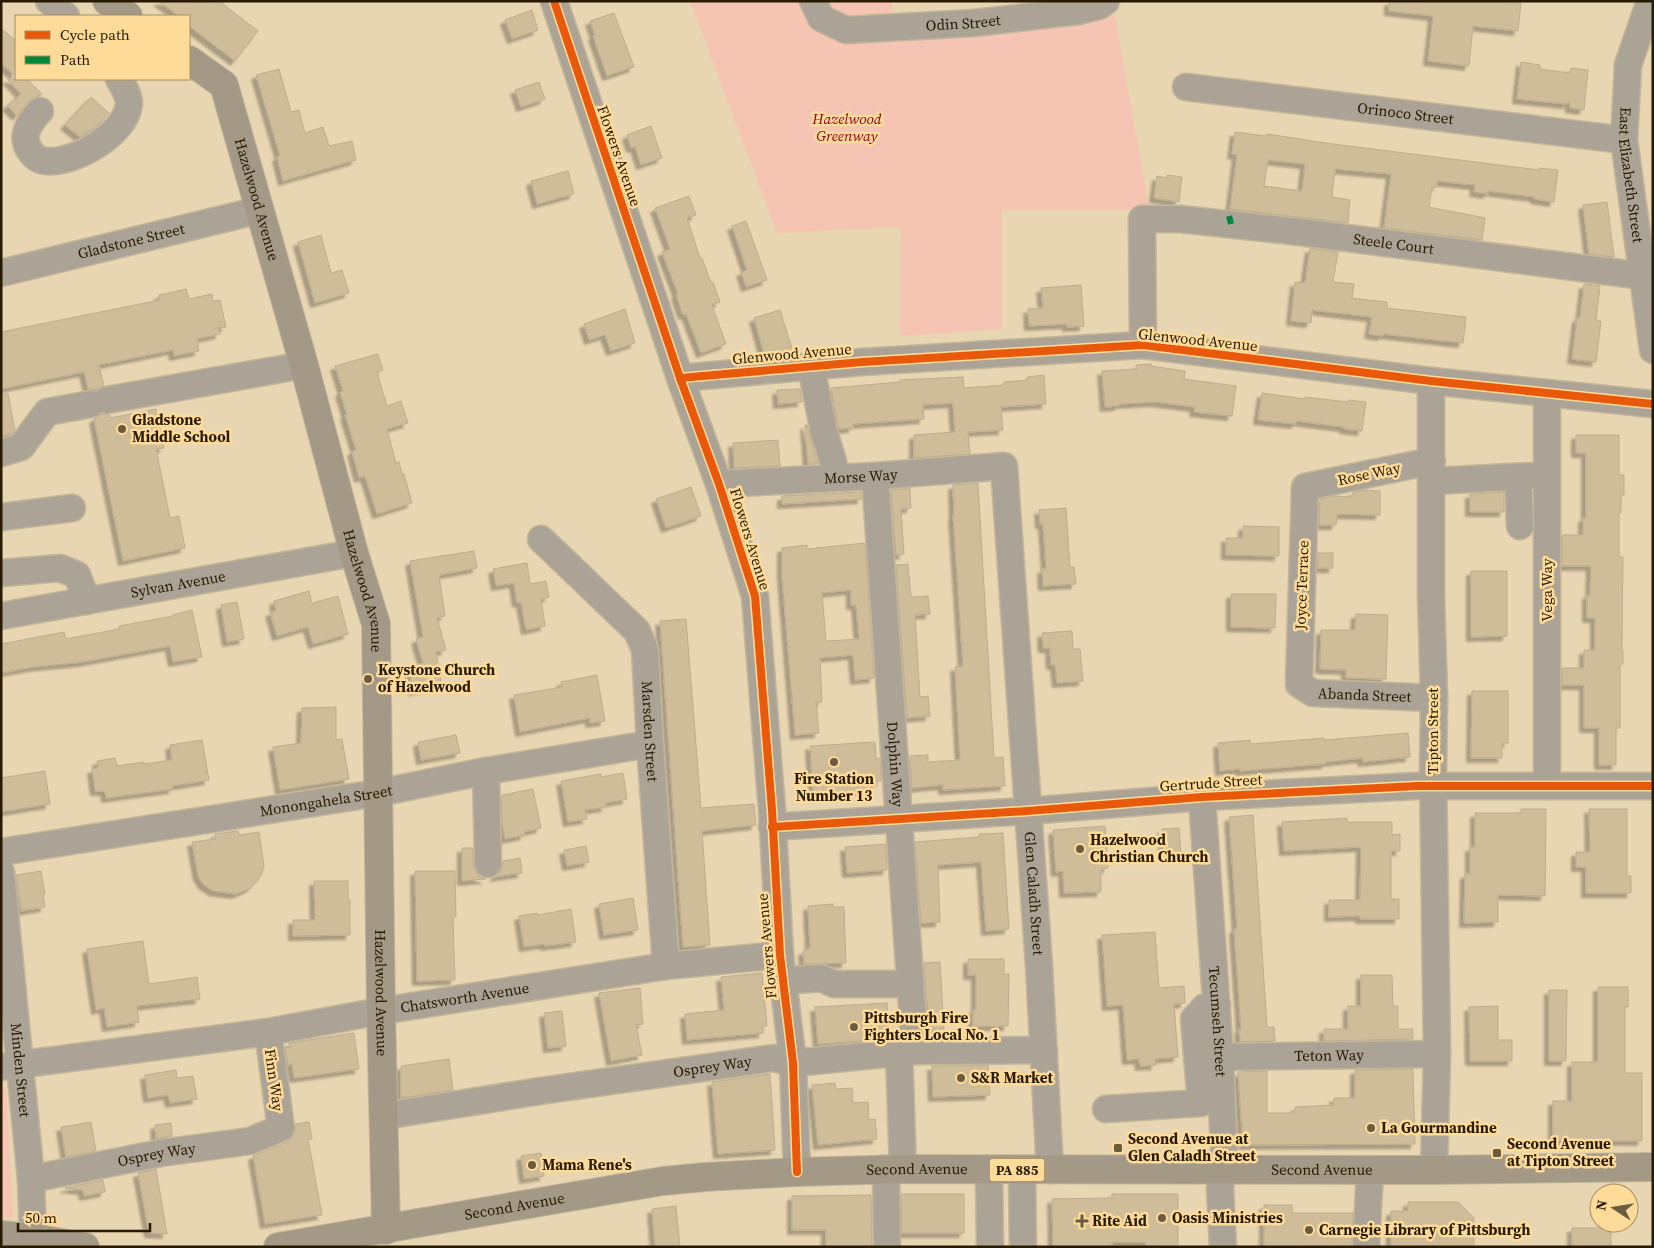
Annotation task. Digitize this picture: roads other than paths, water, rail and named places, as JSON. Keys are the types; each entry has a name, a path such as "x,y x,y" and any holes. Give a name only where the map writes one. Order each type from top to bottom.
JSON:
{"main road":[{"path":"107,1 127,15"},
{"name":"Hazelwood Avenue","path":"190,61 224,85 304,365 354,553 376,624 381,1011 387,1238"},
{"name":"Second Avenue","path":"278,1247 387,1238 663,1182 705,1176 895,1169 1434,1170 1653,1168"},
{"path":"1,1235 33,1238 85,1247"}],"street":[{"path":"49,1 65,15"},
{"name":"Flowers Avenue","path":"554,1 680,378 719,484 755,596 780,955 793,1063 797,1172"},
{"name":"Odin Street","path":"817,10 846,30 974,24 1079,11 1099,6 1106,1"},
{"name":"East Elizabeth Street","path":"1649,1 1628,65 1624,140 1653,350"},
{"path":"40,111 32,120 26,132 28,149 34,157 45,162 79,156 92,148 123,122 129,102 120,80"},
{"name":"Orinoco Street","path":"1186,87 1624,140"},
{"name":"Gladstone Street","path":"1,273 260,210"},
{"name":"Steele Court","path":"1142,345 1142,219 1180,219 1270,228 1643,276"},
{"name":"Glenwood Avenue","path":"680,378 862,362 1142,345 1431,381 1653,404"},
{"path":"1,453 21,447 47,412 304,365"},
{"path":"810,367 836,478"},
{"name":"Tipton Street","path":"1431,381 1431,596 1434,698 1433,785 1437,1054 1434,1170"},
{"name":"Vega Way","path":"1547,393 1547,786"},
{"name":"Morse Way","path":"719,484 875,476 1004,466"},
{"name":"Glen Caladh Street","path":"1004,466 1044,1050 1050,1170"},
{"name":"Rose Way","path":"1305,487 1432,471 1525,476 1520,526"},
{"name":"Dolphin Way","path":"875,476 910,984 907,1052 887,1247"},
{"name":"Joyce Terrace","path":"1299,684 1305,487"},
{"path":"1,517 72,508"},
{"name":"Marsden Street","path":"541,539 637,631 645,650 666,966"},
{"name":"Sylvan Avenue","path":"1,616 354,553"},
{"path":"1,573 60,568 77,574 87,601"},
{"name":"Abanda Street","path":"1299,684 1313,693 1434,698"},
{"name":"Monongahela Street","path":"1,852 378,793 486,772 650,744"},
{"path":"486,772 488,864"},
{"name":"Gertrude Street","path":"772,827 1027,811 1202,797 1433,785 1653,786"},
{"name":"Tecumseh Street","path":"1202,797 1220,1057 1211,1102 1224,1150 1220,1170 1223,1247"},
{"name":"Minden Street","path":"1,872 10,1066 31,1179 33,1238"},
{"name":"Chatsworth Avenue","path":"10,1066 268,1032 381,1011 666,966 780,955"},
{"path":"783,981 821,978 834,984 910,984"},
{"path":"1106,1109 1211,1102 1194,1019 1204,1007 1217,1005"},
{"name":"Finn Way","path":"268,1032 281,1128"},
{"name":"Osprey Way","path":"384,1116 540,1091 774,1058 793,1063 907,1052 1044,1050"},
{"name":"Teton Way","path":"1220,1057 1437,1054"},
{"name":"Osprey Way","path":"31,1179 161,1153 250,1140 281,1128"},
{"path":"989,1170 990,1247"},
{"path":"1022,1170 1023,1247"},
{"path":"1366,1247 1370,1170"}],"place":[{"name":"Gladstone Middle School","path":"122,429"},
{"name":"Keystone Church of Hazelwood","path":"368,679"},
{"name":"Fire Station Number 13","path":"834,762"},
{"name":"Hazelwood Christian Church","path":"1080,849"},
{"name":"Pittsburgh Fire Fighters Local No. 1","path":"854,1027"},
{"name":"S&R Market","path":"961,1078"},
{"name":"La Gourmandine","path":"1371,1128"},
{"name":"Second Avenue at Glen Caladh Street","path":"1118,1148"},
{"name":"Second Avenue at Tipton Street","path":"1497,1153"},
{"name":"Mama Rene's","path":"532,1165"},
{"name":"Oasis Ministries","path":"1162,1218"},
{"name":"Rite Aid","path":"1082,1221"},
{"name":"Carnegie Library of Pittsburgh","path":"1309,1230"}],"park label":[{"name":"Hazelwood Greenway","path":"847,128"}]}
